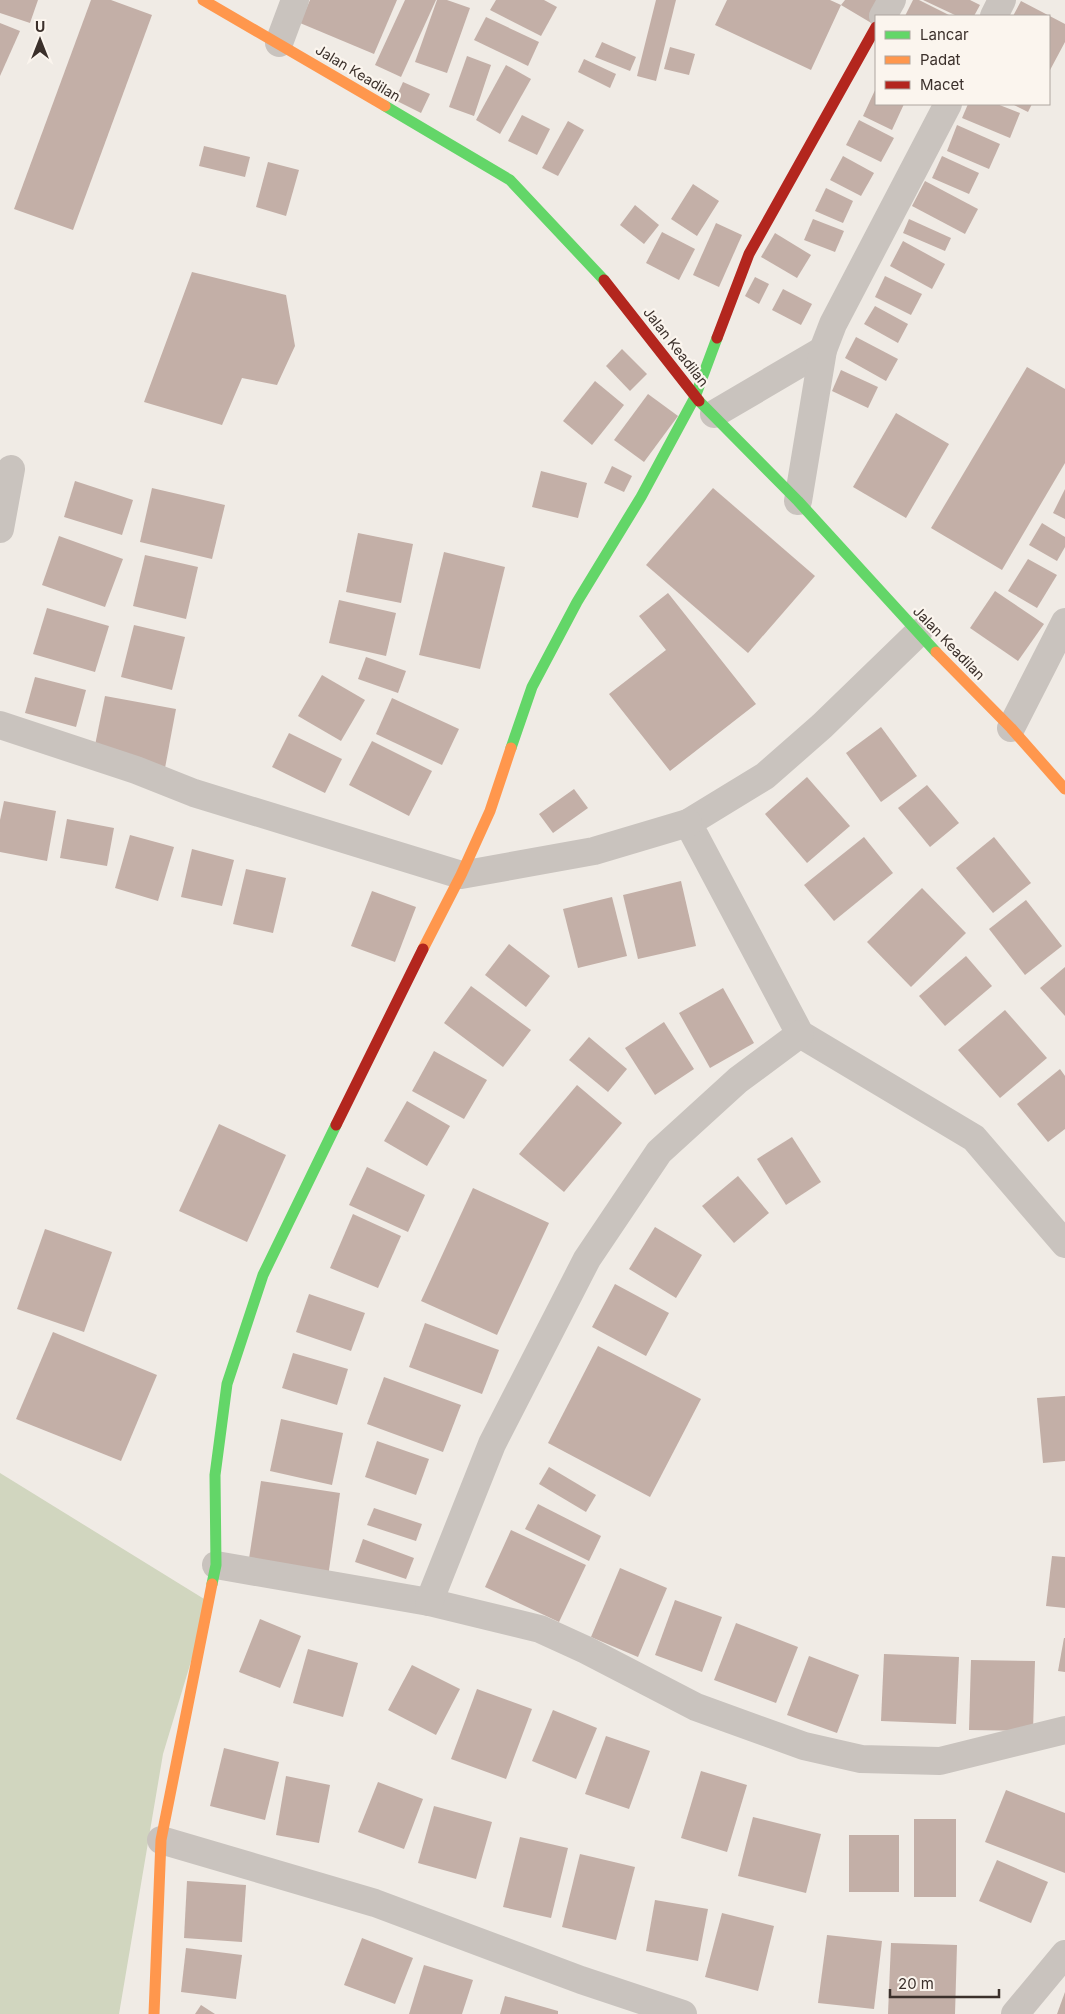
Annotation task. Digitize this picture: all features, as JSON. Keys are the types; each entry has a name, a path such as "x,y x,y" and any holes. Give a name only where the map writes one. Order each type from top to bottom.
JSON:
{"street":[{"name":"Jalan Keadilan","path":"203,0 510,180 607,283 705,406 798,501 918,633 1011,728 1065,789"},
{"path":"279,43 295,0"},
{"path":"883,15 892,0"},
{"path":"994,15 1002,0"},
{"path":"154,2014 161,1840 216,1565 214,1475 227,1384 263,1275 355,1085 461,875 490,811 532,688 577,602 641,497 705,406 749,254 875,30"},
{"path":"798,501 823,350 834,324 947,105"},
{"path":"705,406 823,350"},
{"path":"0,529 12,469"},
{"path":"1011,728 1065,622"},
{"path":"0,725 25,735 136,770 194,793 461,875 594,851 688,824 765,776 822,726 918,633"},
{"path":"688,824 800,1034 974,1138 1065,1244"},
{"path":"429,1602 492,1444 587,1259 659,1152 738,1080 800,1034"},
{"path":"216,1565 429,1602 540,1629 586,1650 696,1707 804,1746 861,1759 940,1761 1065,1730"},
{"path":"161,1840 375,1903 582,1980 683,2014"},
{"path":"1014,2014 1065,1954"}],"green space":[{"path":"0,1473 209,1602 163,1754 119,2014 0,2014"}],"building":[{"path":"0,0 38,0 30,23 0,13"},
{"path":"91,0 111,0 152,15 73,230 14,209"},
{"path":"310,0 397,0 374,54 300,23"},
{"path":"405,0 436,0 401,77 375,65"},
{"path":"437,0 447,0 470,8 447,73 415,62"},
{"path":"496,0 544,0 557,7 541,36 490,10"},
{"path":"656,0 676,0 656,81 637,76"},
{"path":"727,0 830,0 841,5 811,70 715,25"},
{"path":"845,0 879,0 873,24 841,5"},
{"path":"913,0 919,0 949,15 906,15"},
{"path":"923,0 970,0 980,5 975,15 955,15"},
{"path":"1021,1 1048,15 1014,15"},
{"path":"1050,16 1065,24 1065,42 1050,70"},
{"path":"486,17 539,42 528,66 474,40"},
{"path":"0,23 20,31 0,76"},
{"path":"602,42 636,57 630,71 595,57"},
{"path":"670,47 695,54 689,75 664,69"},
{"path":"467,56 491,65 474,116 449,107"},
{"path":"584,59 616,74 610,88 578,72"},
{"path":"506,65 531,79 500,134 476,120"},
{"path":"403,82 430,94 421,113 395,100"},
{"path":"875,90 875,105 904,105 892,130 863,116"},
{"path":"968,105 1000,105 1020,113 1010,138 962,118"},
{"path":"1014,105 1032,105 1028,112"},
{"path":"522,115 550,129 537,155 508,141"},
{"path":"859,120 894,138 881,162 846,145"},
{"path":"568,121 584,130 558,176 542,168"},
{"path":"957,125 1000,144 989,169 947,151"},
{"path":"204,146 250,157 245,177 199,166"},
{"path":"843,156 874,173 861,196 830,180"},
{"path":"942,156 979,173 969,194 932,178"},
{"path":"268,162 299,170 286,216 256,207"},
{"path":"925,181 978,209 965,234 912,206"},
{"path":"693,184 719,201 697,236 671,219"},
{"path":"826,188 853,201 843,223 815,211"},
{"path":"635,205 659,225 644,244 620,225"},
{"path":"813,219 844,231 835,252 804,240"},
{"path":"909,219 951,238 945,251 903,233"},
{"path":"716,223 742,235 719,287 693,275"},
{"path":"662,232 695,249 679,280 646,263"},
{"path":"775,233 811,255 797,278 761,257"},
{"path":"903,241 945,264 932,289 890,266"},
{"path":"192,272 286,295 295,346 277,385 242,378 222,425 144,402"},
{"path":"885,276 922,294 911,315 875,297"},
{"path":"755,277 769,284 759,304 745,296"},
{"path":"783,289 812,304 801,325 772,310"},
{"path":"875,306 908,324 898,343 864,324"},
{"path":"856,337 898,359 886,381 845,358"},
{"path":"622,349 647,374 630,391 606,366"},
{"path":"1027,367 1065,389 1065,463 1002,570 931,528"},
{"path":"841,370 878,387 868,408 832,391"},
{"path":"595,381 624,405 592,445 563,421"},
{"path":"648,394 678,416 644,462 614,440"},
{"path":"896,413 949,444 906,518 853,487"},
{"path":"612,466 632,476 624,492 604,483"},
{"path":"541,471 587,483 578,518 532,507"},
{"path":"75,481 133,500 122,535 64,517"},
{"path":"152,488 225,505 212,559 140,542"},
{"path":"713,488 815,576 748,653 646,565"},
{"path":"1065,489 1065,519 1053,513"},
{"path":"1042,523 1065,537 1065,547 1057,561 1029,545"},
{"path":"358,533 413,544 401,603 346,592"},
{"path":"59,536 123,559 105,607 42,585"},
{"path":"444,552 505,567 480,669 419,655"},
{"path":"145,555 198,567 186,619 133,606"},
{"path":"1028,559 1057,575 1037,608 1008,591"},
{"path":"995,591 1044,624 1018,661 970,628"},
{"path":"668,593 756,704 670,771 609,694 666,650 639,616"},
{"path":"339,600 396,613 386,656 329,643"},
{"path":"47,608 109,626 95,672 33,654"},
{"path":"134,625 185,637 172,690 121,677"},
{"path":"366,657 406,671 398,693 358,679"},
{"path":"322,675 365,700 341,741 298,716"},
{"path":"35,677 86,690 76,727 25,713"},
{"path":"105,696 176,709 165,768 93,755"},
{"path":"392,698 459,729 442,765 376,734"},
{"path":"881,727 917,776 881,802 846,753"},
{"path":"289,733 342,759 325,793 272,767"},
{"path":"372,741 432,771 409,816 349,785"},
{"path":"807,777 850,826 807,863 765,814"},
{"path":"927,785 959,823 930,847 898,808"},
{"path":"574,789 588,808 553,833 539,814"},
{"path":"4,801 56,811 47,861 0,852 0,820"},
{"path":"67,819 114,828 107,866 60,858"},
{"path":"130,835 174,847 158,901 115,888"},
{"path":"864,837 893,873 834,921 804,885"},
{"path":"994,837 1031,883 993,913 956,868"},
{"path":"192,849 234,860 222,906 181,897"},
{"path":"246,869 286,878 273,933 233,924"},
{"path":"681,881 696,946 638,959 623,895"},
{"path":"922,888 966,933 911,987 867,942"},
{"path":"372,891 416,907 395,962 351,946"},
{"path":"612,897 627,956 578,968 563,909"},
{"path":"1026,900 1062,946 1025,975 989,929"},
{"path":"509,944 550,976 526,1007 485,975"},
{"path":"966,956 992,986 945,1026 919,996"},
{"path":"1065,967 1065,1016 1040,988"},
{"path":"471,986 531,1030 503,1067 444,1023"},
{"path":"723,988 754,1043 710,1068 679,1013"},
{"path":"1005,1010 1047,1058 1000,1098 958,1050"},
{"path":"664,1022 694,1069 655,1095 625,1048"},
{"path":"589,1037 627,1069 608,1092 569,1060"},
{"path":"434,1051 487,1080 464,1119 412,1091"},
{"path":"1060,1069 1065,1076 1065,1129 1048,1142 1017,1104"},
{"path":"577,1085 622,1123 564,1192 519,1154"},
{"path":"407,1101 450,1126 427,1166 384,1141"},
{"path":"219,1124 286,1155 247,1242 179,1211"},
{"path":"792,1137 821,1182 786,1205 757,1159"},
{"path":"367,1167 425,1195 408,1232 349,1205"},
{"path":"738,1176 769,1213 734,1243 702,1206"},
{"path":"473,1188 549,1223 497,1335 421,1301"},
{"path":"353,1214 401,1236 378,1288 330,1268"},
{"path":"655,1227 702,1255 676,1298 629,1269"},
{"path":"45,1229 112,1252 84,1332 17,1309"},
{"path":"615,1284 669,1313 646,1356 592,1327"},
{"path":"309,1294 365,1313 351,1351 296,1332"},
{"path":"425,1323 499,1350 482,1394 409,1367"},
{"path":"53,1332 157,1375 121,1461 16,1419"},
{"path":"598,1346 701,1399 650,1497 548,1443"},
{"path":"293,1353 348,1369 337,1405 282,1388"},
{"path":"384,1377 461,1405 443,1452 367,1424"},
{"path":"1065,1396 1065,1461 1043,1463 1037,1398"},
{"path":"281,1419 343,1433 332,1485 270,1471"},
{"path":"377,1441 429,1459 416,1495 365,1477"},
{"path":"549,1467 596,1495 586,1512 539,1484"},
{"path":"261,1481 340,1493 328,1577 248,1565"},
{"path":"538,1504 601,1536 589,1561 525,1529"},
{"path":"374,1508 422,1524 416,1541 367,1525"},
{"path":"511,1530 586,1565 559,1622 485,1587"},
{"path":"363,1539 414,1558 406,1579 355,1562"},
{"path":"1052,1556 1065,1557 1065,1608 1046,1606"},
{"path":"620,1568 667,1588 638,1657 591,1637"},
{"path":"675,1600 722,1617 702,1672 655,1655"},
{"path":"260,1619 301,1636 280,1688 239,1672"},
{"path":"736,1623 798,1647 776,1703 714,1680"},
{"path":"1065,1638 1065,1672 1058,1671"},
{"path":"308,1649 358,1663 343,1717 293,1703"},
{"path":"884,1654 959,1657 956,1724 881,1721"},
{"path":"809,1656 859,1675 837,1733 787,1715"},
{"path":"971,1660 1035,1661 1033,1731 969,1730"},
{"path":"412,1665 460,1689 436,1735 388,1710"},
{"path":"477,1689 532,1709 506,1779 451,1759"},
{"path":"553,1710 597,1728 576,1779 532,1761"},
{"path":"606,1736 650,1751 629,1809 585,1794"},
{"path":"224,1748 279,1762 265,1820 210,1806"},
{"path":"701,1771 747,1785 727,1852 681,1838"},
{"path":"286,1776 330,1785 319,1843 276,1835"},
{"path":"378,1782 423,1799 404,1849 358,1832"},
{"path":"1006,1790 1065,1813 1065,1873 985,1842"},
{"path":"434,1806 492,1822 476,1879 418,1863"},
{"path":"753,1817 821,1834 806,1893 738,1876"},
{"path":"914,1819 956,1819 956,1897 914,1897"},
{"path":"849,1835 899,1835 899,1892 849,1892"},
{"path":"520,1837 568,1848 551,1918 503,1907"},
{"path":"580,1854 635,1867 616,1940 562,1927"},
{"path":"997,1860 1048,1882 1031,1923 979,1901"},
{"path":"187,1881 246,1885 242,1942 184,1938"},
{"path":"655,1900 708,1909 698,1961 646,1951"},
{"path":"722,1913 774,1926 758,1991 705,1977"},
{"path":"827,1935 882,1941 874,2009 818,2003"},
{"path":"362,1938 413,1958 395,2004 344,1985"},
{"path":"891,1943 957,1945 955,2014 888,2014"},
{"path":"186,1948 242,1955 236,1999 181,1992"},
{"path":"424,1965 473,1980 462,2014 409,2014"},
{"path":"1065,1992 1065,2014 1057,2014"},
{"path":"505,1996 558,2011 558,2014 500,2014"},
{"path":"201,2005 215,2014 195,2014"}],"traffic: fast":[{"path":"385,106 510,180 604,280"},
{"path":"511,748 532,687 577,602 641,497 695,397 717,338"},
{"path":"699,401 798,501 936,652"},
{"path":"212,1584 216,1565 215,1475 227,1384 263,1275 336,1125"}],"traffic: slow":[{"path":"203,0 385,106"},
{"path":"936,652 1011,728 1065,789"},
{"path":"423,949 461,875 490,811 511,748"},
{"path":"154,2014 161,1840 212,1584"}],"traffic: jam":[{"path":"717,338 749,254 875,29"},
{"path":"604,280 699,401"},
{"path":"336,1125 423,949"}]}
